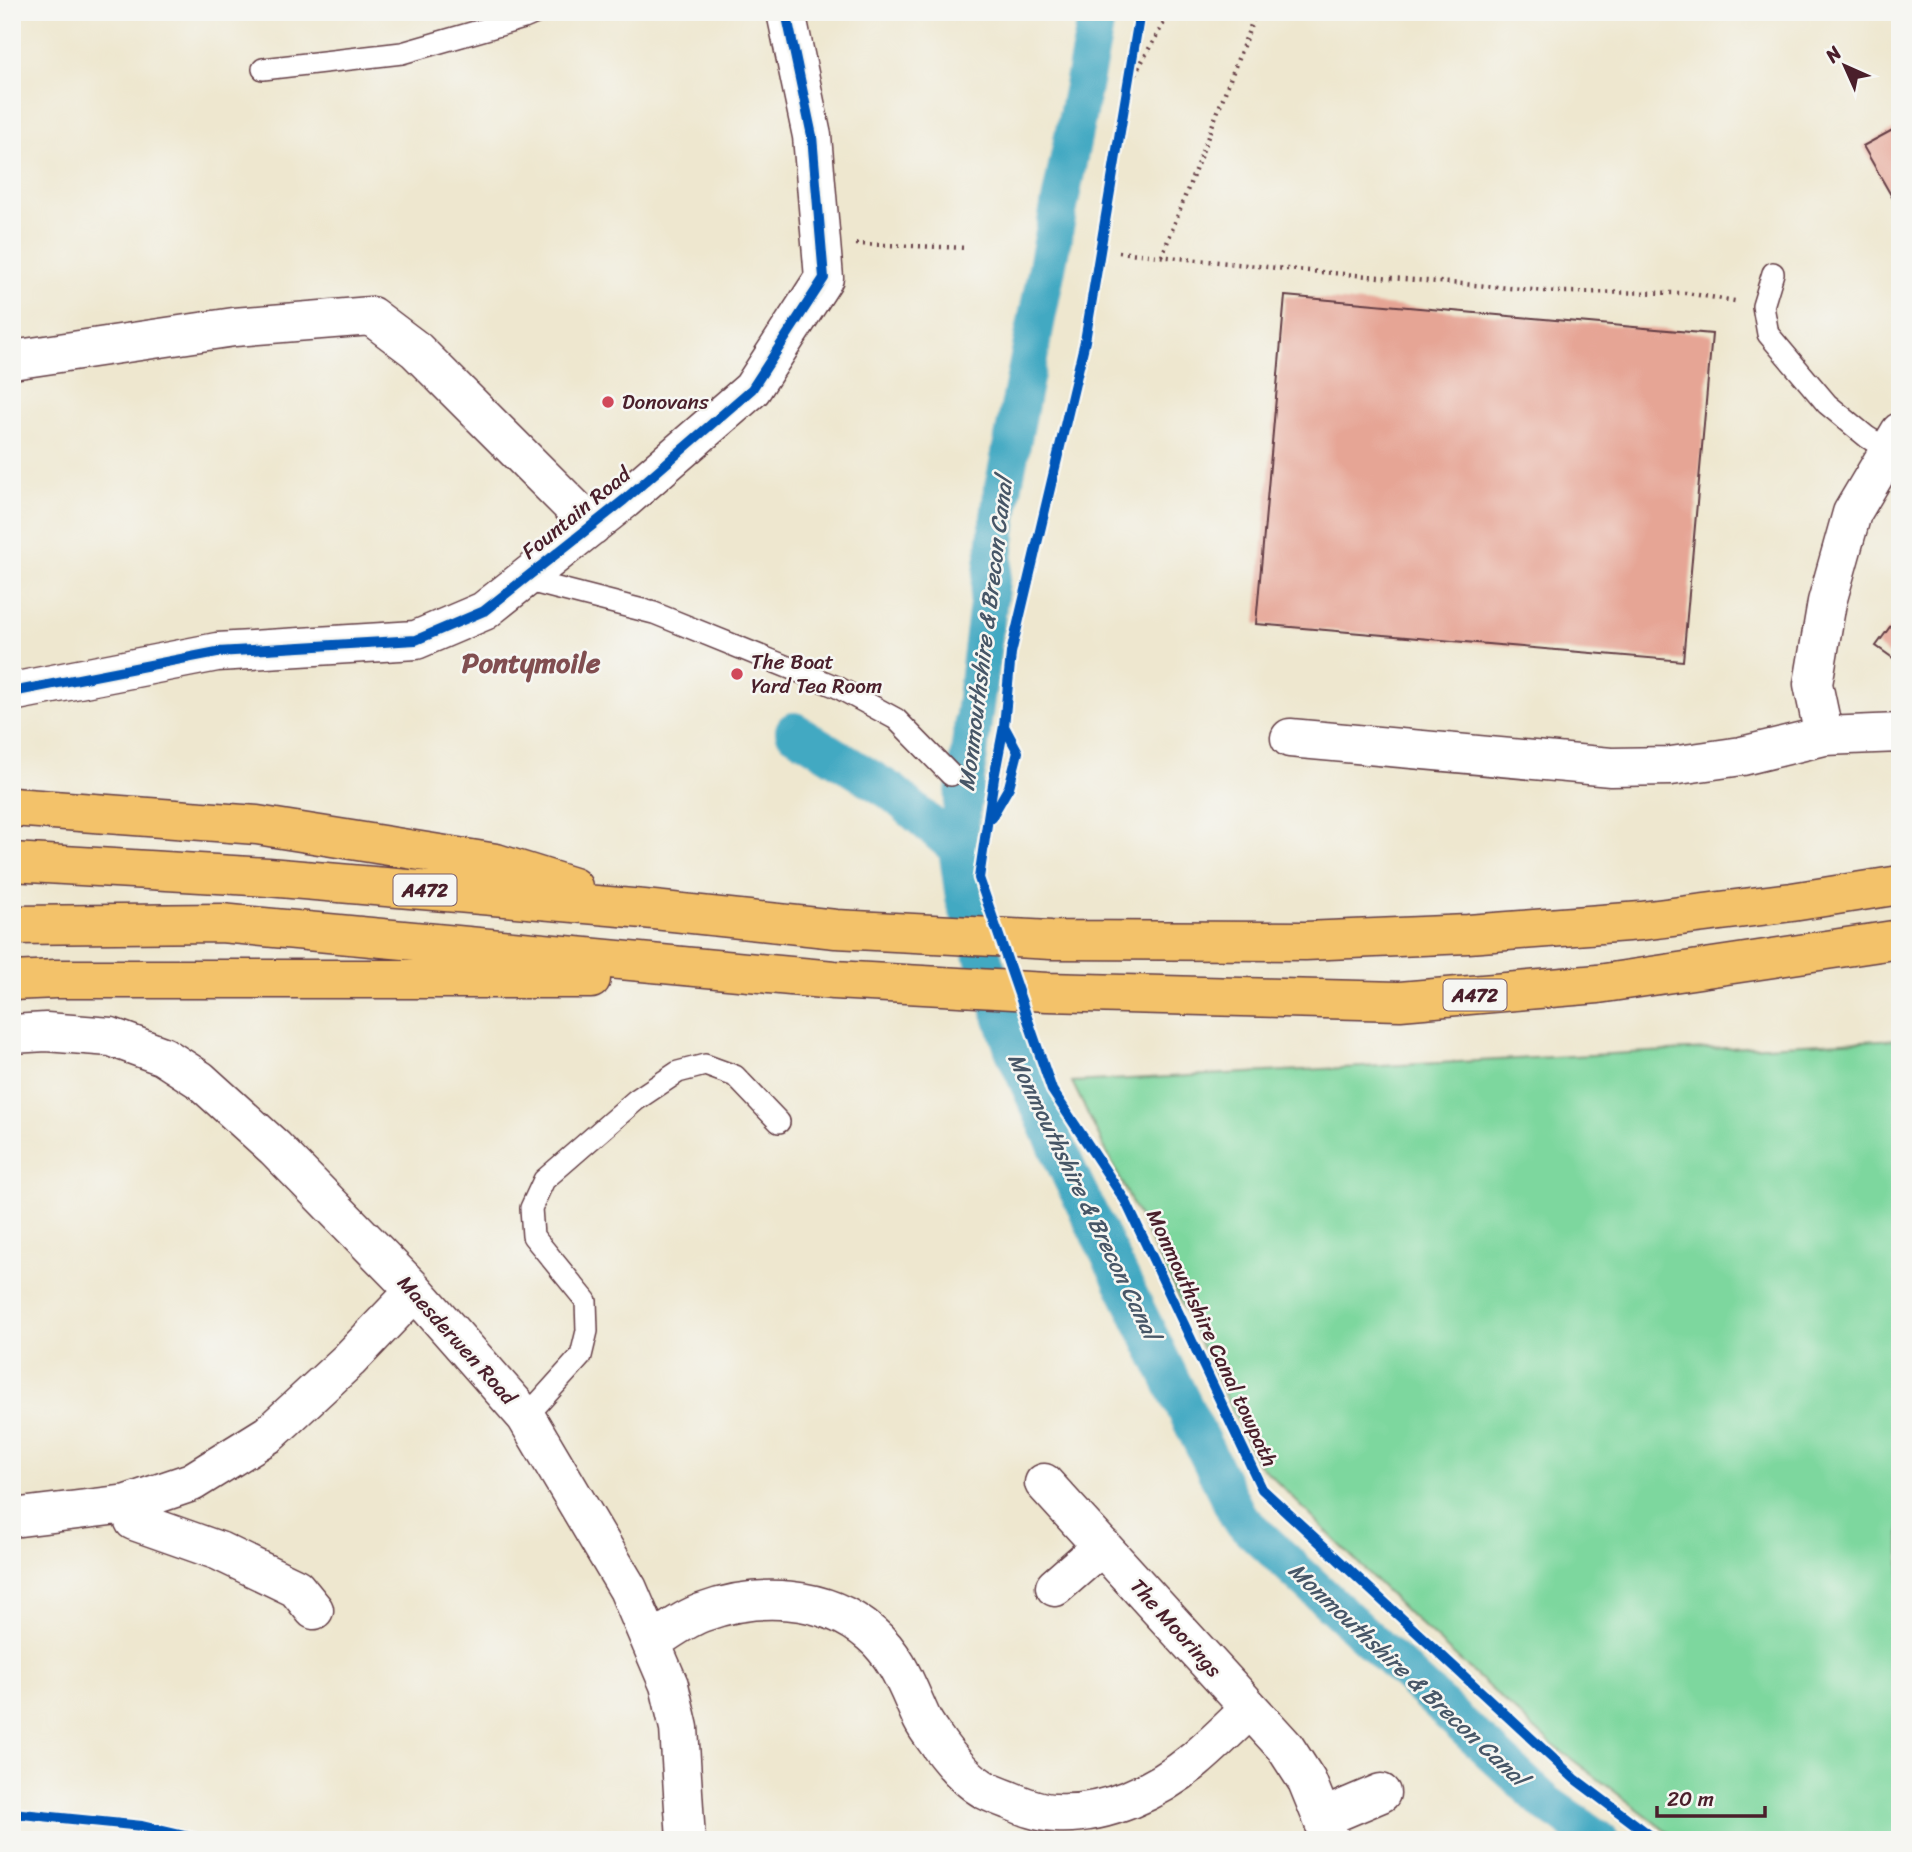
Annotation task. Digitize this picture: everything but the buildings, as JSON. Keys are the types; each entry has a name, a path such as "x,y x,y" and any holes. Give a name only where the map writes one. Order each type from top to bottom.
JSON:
{"main road":[{"path":"12,807 257,825 496,863 644,909"},
{"name":"A472","path":"12,862 268,877 644,909 836,929 1051,940 1305,941 1495,933 1641,920 1792,902 1900,885"},
{"name":"A472","path":"12,925 221,923 834,979 1047,992 1400,1001 1598,985 1900,939"},
{"path":"12,981 834,979"}],"street":[{"name":"Fountain Road","path":"12,692 217,652 416,640 484,611 592,526 752,389 824,278 812,136 786,12"},
{"path":"12,360 234,327 371,316 416,350 592,526"},
{"path":"1824,736 1814,684 1827,602 1852,513 1894,441"},
{"path":"1290,738 1611,767 1671,766 1742,756 1824,736 1900,733"},
{"name":"Maesderwen Road","path":"12,1034 46,1032 111,1037 163,1056 200,1080 275,1148 415,1291 526,1417 628,1589 669,1685 679,1728 686,1840"},
{"path":"12,1518 127,1504 192,1482 269,1434 349,1360 415,1291"},
{"name":"The Moorings","path":"1044,1483 1285,1747 1307,1782 1326,1829 1381,1793"},
{"path":"127,1504 134,1521 219,1551 285,1582 296,1588 314,1610"},
{"path":"1055,1587 1102,1546"},
{"path":"651,1643 700,1614 745,1601 777,1599 807,1603 845,1615 872,1634 897,1663 923,1722 960,1770 984,1790 1021,1805 1054,1814 1088,1811 1124,1803 1158,1786 1195,1760 1250,1709"}],"lane":[{"path":"263,69 402,53 524,19 538,12"},
{"path":"1773,273 1763,306 1768,334 1827,404 1867,437 1894,441"},
{"path":"524,580 654,613 837,687 896,719 951,775"},
{"path":"526,1417 580,1356 587,1331 586,1301 533,1236 531,1208 544,1180 636,1100 678,1072 705,1065 735,1076 779,1122"}],"path":[{"path":"1127,90 1170,12"},
{"path":"1162,256 1256,12"},
{"path":"1127,90 1134,49"},
{"path":"821,243 967,247"},
{"path":"1119,252 1557,292 1686,293 1763,306"}],"green space":[{"path":"1900,1039 1900,1840 1679,1840 1549,1742 1409,1614 1256,1461 1072,1082"}],"waterway":[{"name":"Monmouthshire & Brecon Canal","path":"1097,12 1002,494 957,848 964,898 1013,1049 1070,1175 1239,1518 1546,1803 1600,1840"},
{"path":"794,731 892,792 957,848"}],"cycle path":[{"path":"12,692 217,652 416,640 484,611 624,500 752,389 824,278 812,136 786,12"},
{"name":"Monmouthshire Canal towpath","path":"1140,12 1085,341 1011,653 1004,726 979,878 1052,1090 1126,1202 1262,1489 1575,1779 1656,1840"},
{"path":"991,818 1009,787 1018,752 1004,726"},
{"path":"12,1813 142,1826 202,1840"}],"place":[{"name":"Donovans","path":"608,402"},
{"name":"The Boat Yard Tea Room","path":"737,674"}],"district":[{"name":"Pontymoile","path":"531,662"}]}
